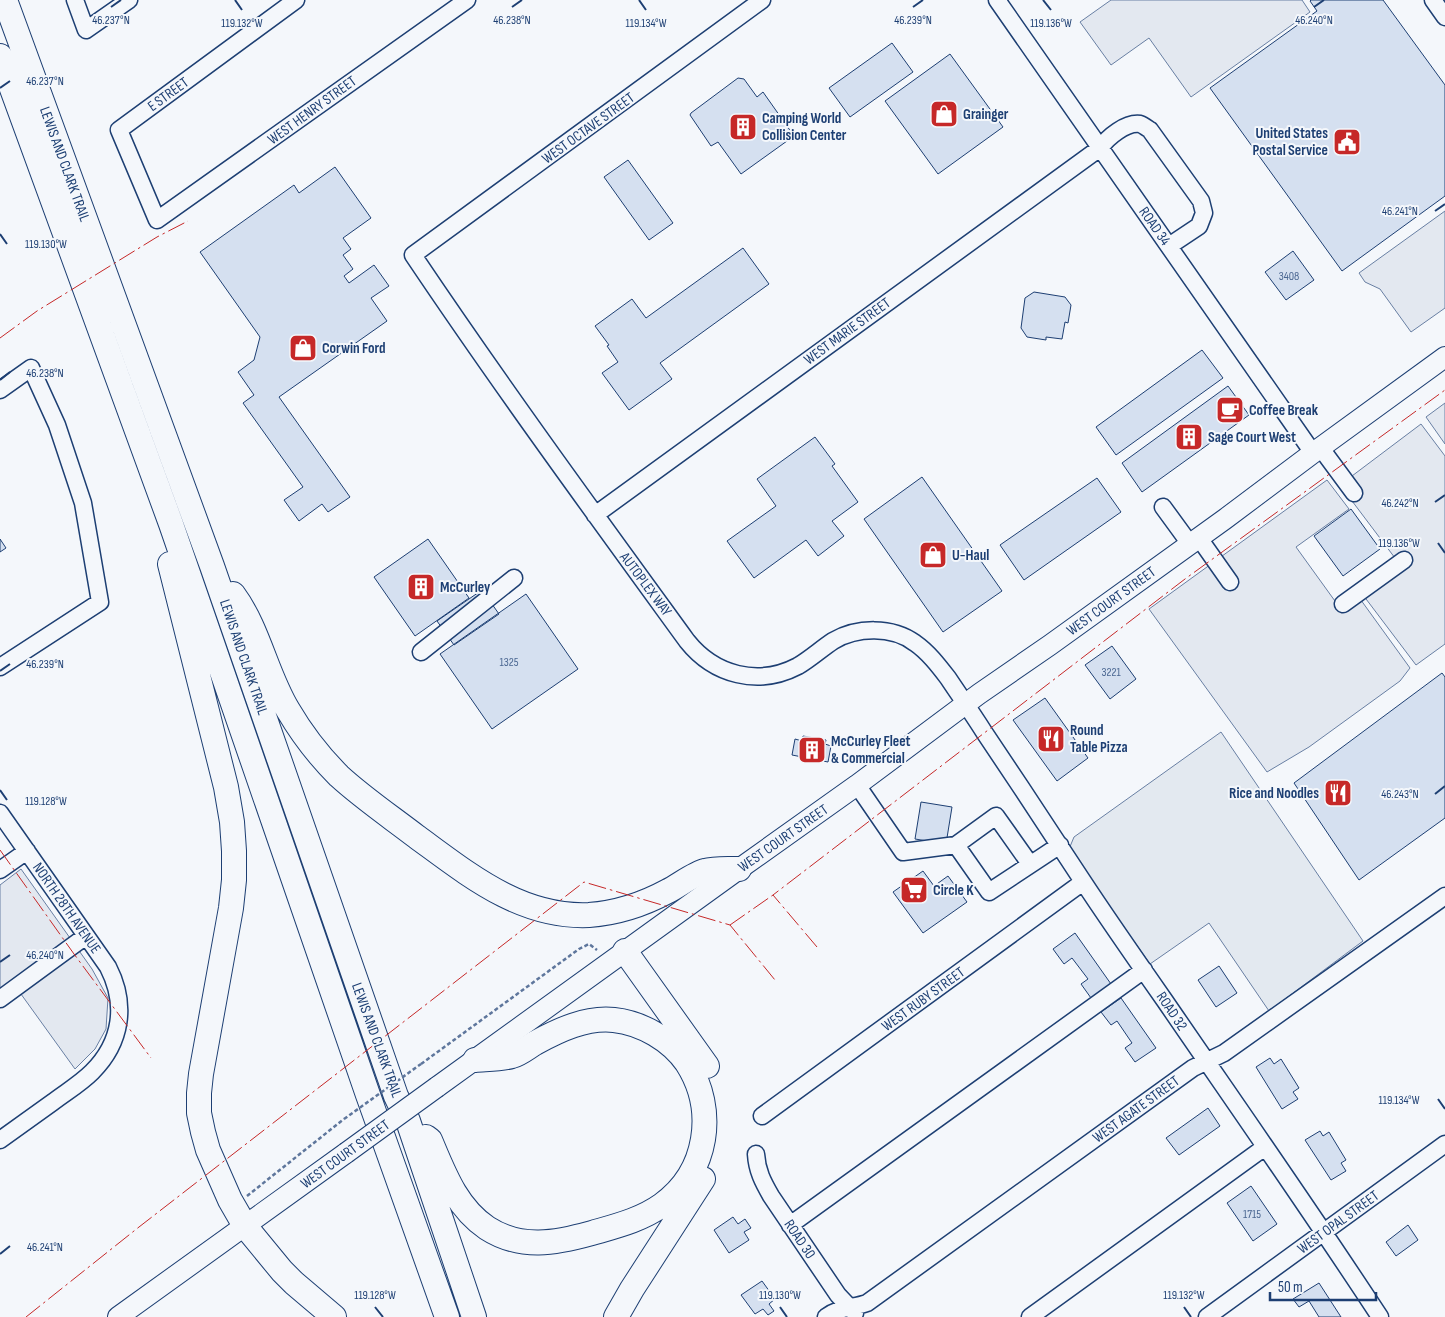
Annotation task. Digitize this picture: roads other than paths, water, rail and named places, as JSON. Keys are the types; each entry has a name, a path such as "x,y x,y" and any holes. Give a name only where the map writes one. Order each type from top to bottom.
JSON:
{"highway":[{"name":"LEWIS AND CLARK TRAIL","path":"5,0 212,566 393,1088 408,1121 474,1317"},
{"name":"LEWIS AND CLARK TRAIL","path":"0,56 171,524 447,1317"},
{"path":"171,524 170,562 226,787 232,822 234,851 234,880 231,908 201,1074 199,1112 203,1132 208,1150 227,1193 245,1226 288,1277 334,1317"},
{"path":"212,566 244,608 276,688 288,711 338,775 369,801 463,871 494,891 533,907 552,912 589,915 627,908 646,901 704,871 739,869"},
{"path":"616,1317 712,1163 717,1147 720,1122 718,1097 714,1081 706,1066 625,951"},
{"path":"408,1121 430,1140 455,1196 466,1210 488,1228 502,1236 524,1242 548,1243 566,1240 634,1220 663,1205 676,1193 696,1163 705,1127 700,1088 683,1058 666,1042 650,1031 633,1024 614,1020 597,1020 560,1030 513,1056 475,1060"}],"main road":[{"name":"WEST COURT STREET","path":"118,1317 857,785 966,704 1195,541 1316,450 1445,357"}],"street":[{"path":"75,0 86,30 129,0"},
{"name":"E STREET","path":"158,220 119,130 296,0"},
{"name":"WEST HENRY STREET","path":"158,220 467,0"},
{"name":"WEST OCTAVE STREET","path":"413,255 762,0"},
{"name":"ROAD 34","path":"997,0 1169,246 1316,450 1354,493"},
{"path":"1433,0 1445,18"},
{"name":"WEST MARIE STREET","path":"594,515 1100,148 1105,141 1116,133 1129,126 1141,124 1150,130 1201,201 1204,213 1199,226 1169,246"},
{"name":"AUTOPLEX WAY","path":"413,255 594,515 693,648 702,657 717,667 734,674 754,677 770,675 796,667 848,634 880,630 901,636 917,644 936,663 966,704"},
{"path":"0,390 31,368 57,424 83,503 100,602 0,667"},
{"path":"1163,508 1195,541 1230,582"},
{"path":"1344,604 1404,560"},
{"path":"421,652 514,578"},
{"name":"ROAD 32","path":"966,704 1083,882 1324,1232 1380,1317"},
{"path":"857,785 903,852 956,845 996,816 1030,864"},
{"name":"NORTH 28TH AVENUE","path":"0,813 112,975 120,1010 120,1020 112,1044 98,1066 77,1084 0,1140"},
{"path":"956,845 989,892 1060,845"},
{"path":"0,870 26,851"},
{"name":"WEST RUBY STREET","path":"762,1116 1083,882"},
{"name":"WEST AGATE STREET","path":"826,1317 833,1312 854,1312 858,1306 867,1303 1193,1068 1224,1053 1445,896"},
{"path":"0,999 86,936"},
{"path":"790,1225 1144,970"},
{"name":"WEST OPAL STREET","path":"1207,1317 1445,1144"},
{"path":"1030,1317 1264,1147"},
{"name":"ROAD 30","path":"756,1154 757,1168 762,1181 838,1295 854,1312"}],"place":[{"name":"Grainger","path":"944,114"},
{"name":"Camping World Collision Center","path":"743,127"},
{"name":"United States Postal Service","path":"1347,142"},
{"name":"Corwin Ford","path":"303,348"},
{"name":"Coffee Break","path":"1230,410"},
{"name":"Sage Court West","path":"1189,437"},
{"name":"U-Haul","path":"933,555"},
{"name":"McCurley","path":"421,587"},
{"name":"Round Table Pizza","path":"1051,739"},
{"name":"McCurley Fleet & Commercial","path":"812,750"},
{"name":"Rice and Noodles","path":"1338,793"},
{"name":"Circle K","path":"914,890"}]}
